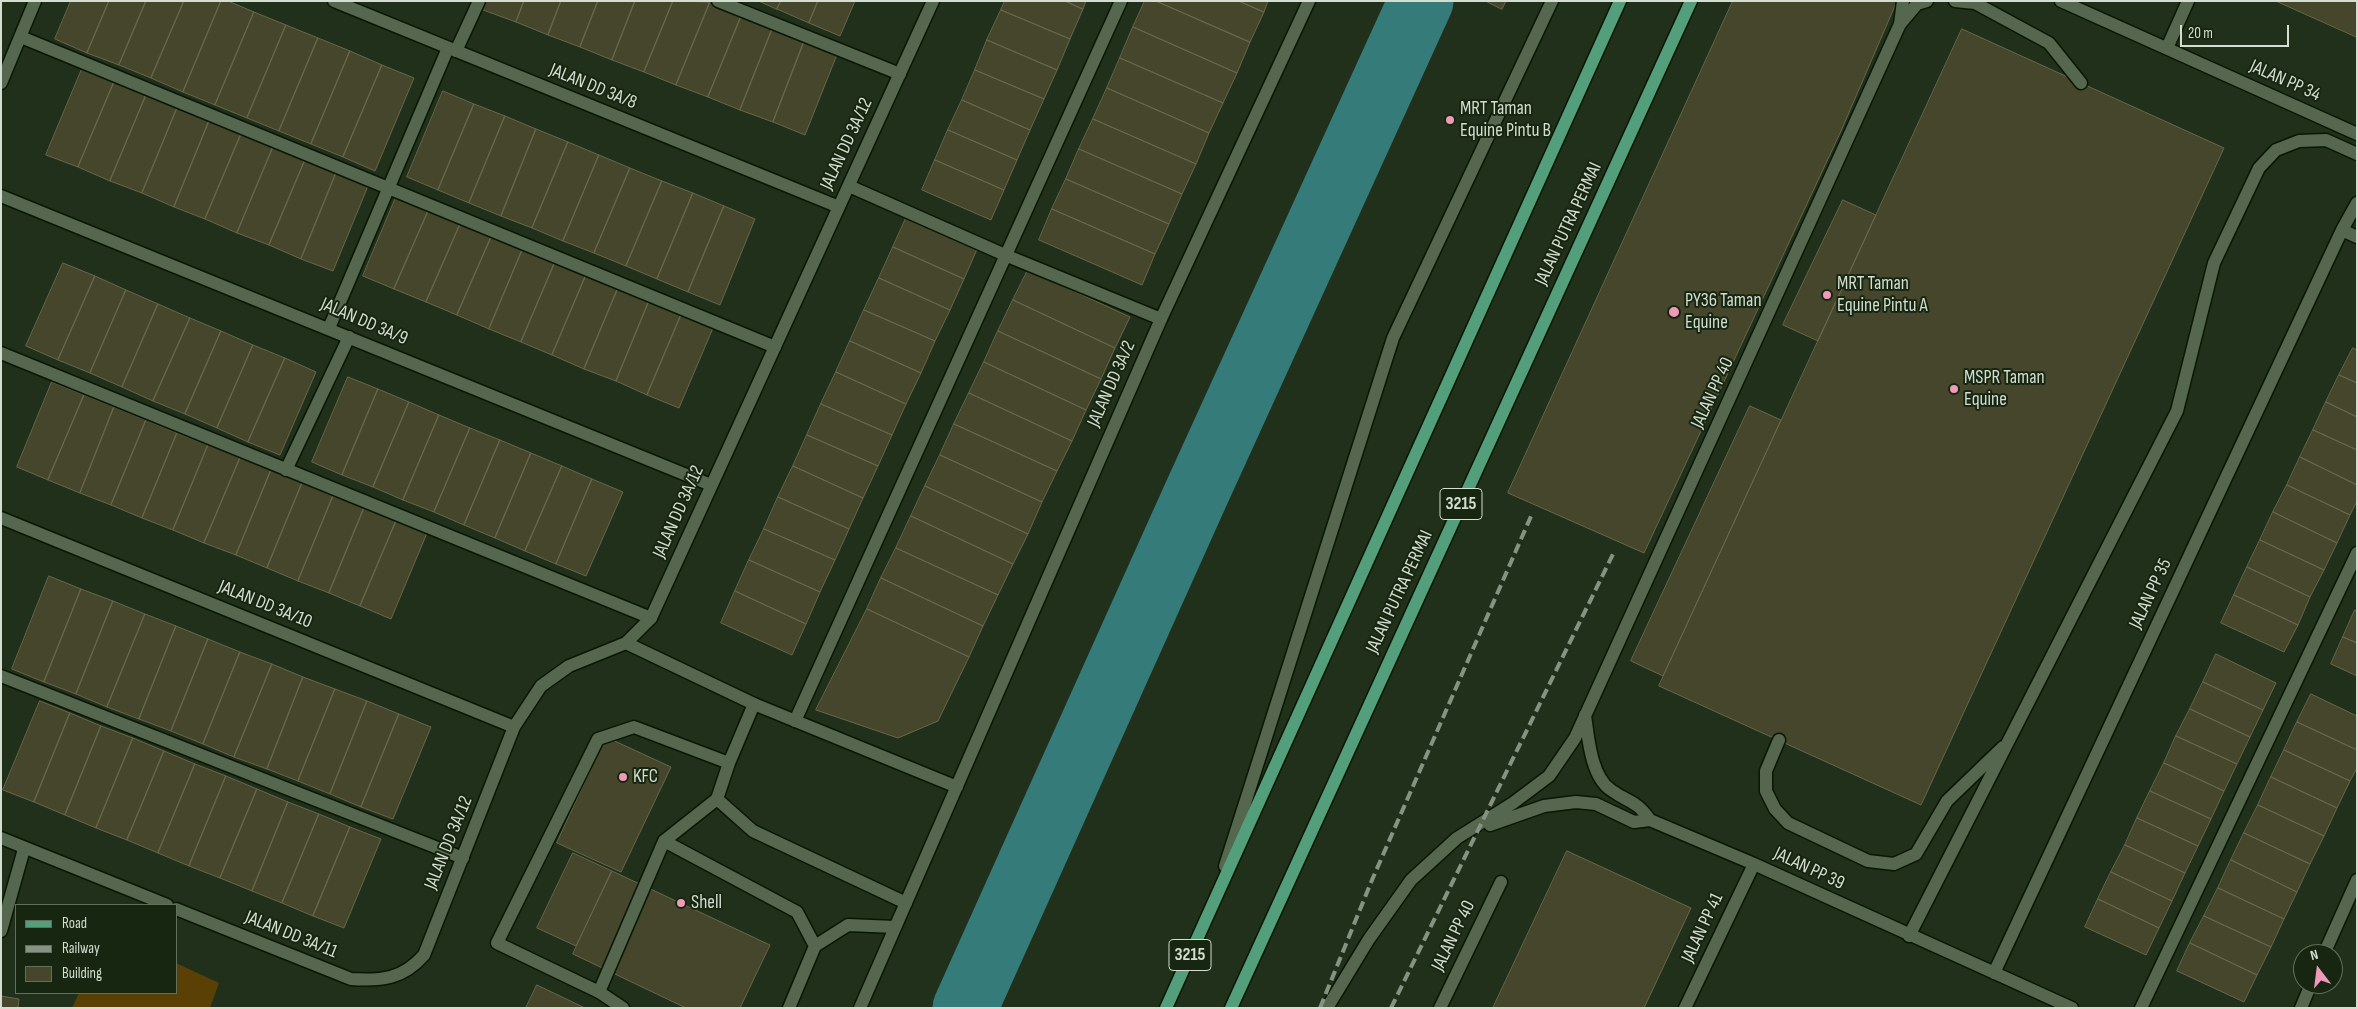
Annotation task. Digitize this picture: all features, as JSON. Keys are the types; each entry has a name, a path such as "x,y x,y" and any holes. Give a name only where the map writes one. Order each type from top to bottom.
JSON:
{"main road":[{"name":"3215","path":"1166,1008 1620,1"},
{"name":"JALAN PUTRA PERMAI","path":"1232,1008 1691,1"}],"street":[{"path":"1,83 35,1"},
{"name":"JALAN DD 3A/8","path":"334,1 839,207"},
{"path":"329,328 388,188 452,49 479,1"},
{"path":"718,1 900,74"},
{"name":"JALAN DD 3A/12","path":"395,976 412,969 424,955 514,727 541,686 569,666 626,643 651,618 933,1"},
{"path":"795,721 1121,1"},
{"name":"JALAN DD 3A/2","path":"860,1008 1161,319 1309,1"},
{"path":"1214,902 1393,338 1552,1"},
{"name":"JALAN PP 40","path":"1457,838 1513,803 1548,776 1575,738 1900,24 1903,1"},
{"path":"1900,24 1917,4 1927,1"},
{"path":"1955,1 1975,3 2049,43 2081,83"},
{"name":"JALAN PP 34","path":"2061,1 2357,134"},
{"path":"2167,48 2188,1"},
{"path":"21,37 775,348"},
{"path":"1909,936 2011,740 2177,412 2214,262 2259,168 2276,150 2299,141 2326,140 2357,154"},
{"path":"849,186 1161,319"},
{"name":"JALAN DD 3A/9","path":"1,196 329,328 711,486"},
{"name":"JALAN PP 35","path":"1994,973 2342,230 2357,203"},
{"path":"2342,230 2357,237"},
{"path":"286,470 349,337"},
{"path":"1,353 651,618"},
{"name":"JALAN DD 3A/10","path":"1,518 514,727"},
{"path":"2141,1008 2357,553"},
{"path":"626,643 754,704 957,786"},
{"path":"1,676 463,858"},
{"path":"599,992 664,841 717,799 729,763 754,704"},
{"name":"JALAN PP 39","path":"1585,715 1588,743 1594,764 1602,779 1609,790 1641,807 1650,820 1754,864 1909,936 2072,1008"},
{"path":"623,1008 599,992 497,943 598,739 634,727 729,763"},
{"path":"1779,740 1766,770 1766,791 1775,809 1788,823 1868,860 1894,864 1916,854 1947,801 2011,740"},
{"path":"717,799 753,830 906,902"},
{"path":"1328,1008 1369,939 1412,880 1457,838 1520,813 1544,806 1576,802 1596,804 1634,822 1650,820"},
{"path":"1,838 164,904"},
{"path":"664,841 797,912 815,946"},
{"path":"1,931 24,848"},
{"name":"JALAN PP 41","path":"1685,1008 1754,864"},
{"path":"2328,944 2357,880"},
{"name":"JALAN PP 40","path":"1440,1008 1501,882"},
{"name":"JALAN DD 3A/11","path":"178,910 351,979 372,981 395,976"},
{"path":"789,1008 815,946 848,926 895,927"},
{"path":"2301,1008 2307,994"}],"shaded area":[{"path":"178,964 219,983 210,1008 72,1008 79,994 178,994"}],"building":[{"path":"71,1 109,1 87,53 55,39"},
{"path":"109,1 146,1 119,65 87,53"},
{"path":"146,1 184,1 151,78 119,65"},
{"path":"184,1 221,1 183,92 151,78"},
{"path":"221,1 228,1 254,12 215,105 183,92"},
{"path":"487,1 524,1 516,22 483,10"},
{"path":"524,1 561,1 548,35 516,22"},
{"path":"561,1 598,1 580,47 548,35"},
{"path":"598,1 635,1 612,60 580,47"},
{"path":"635,1 673,1 644,72 612,60"},
{"path":"673,1 710,2 676,85 644,72"},
{"path":"759,1 781,1 777,9"},
{"path":"781,1 818,1 809,23 777,9"},
{"path":"818,1 855,1 840,36 809,23"},
{"path":"1005,1 1065,1 1083,9 1070,39 1001,10"},
{"path":"1065,1 1086,1 1083,9"},
{"path":"1145,1 1156,1 1250,42 1237,73 1133,27"},
{"path":"1156,1 1239,1 1264,12 1250,42"},
{"path":"1239,1 1268,1 1264,12"},
{"path":"1486,1 1506,1 1502,9"},
{"name":"PY36 Taman Equine","path":"1733,1 1897,1 1841,131 1644,553 1508,493"},
{"path":"2276,1 2357,1 2357,37"},
{"path":"710,2 742,14 708,97 676,85"},
{"path":"1001,10 1070,39 1057,70 987,40"},
{"path":"254,12 286,25 247,118 215,105"},
{"path":"742,14 773,27 740,110 708,97"},
{"path":"286,25 318,38 279,131 247,118"},
{"path":"773,27 805,39 773,122 740,110"},
{"path":"1133,27 1237,73 1223,103 1120,58"},
{"name":"MSPR Taman Equine","path":"1962,29 2224,148 1921,805 1659,686"},
{"path":"318,38 350,51 311,144 279,131"},
{"path":"805,39 838,52 805,135 773,122"},
{"path":"987,40 1057,70 1044,99 975,70"},
{"path":"350,51 382,65 343,157 311,144"},
{"path":"1120,58 1223,103 1209,133 1107,88"},
{"path":"382,65 414,78 375,171 343,157"},
{"path":"82,69 114,82 78,167 46,155"},
{"path":"975,70 1044,99 1030,130 962,100"},
{"path":"114,82 146,95 110,181 78,167"},
{"path":"1107,88 1209,133 1196,164 1093,119"},
{"path":"443,91 474,104 438,190 407,177"},
{"path":"146,95 177,108 142,193 110,181"},
{"path":"962,100 1030,130 1017,160 948,130"},
{"path":"474,104 505,116 469,203 438,190"},
{"path":"177,108 209,121 174,207 142,193"},
{"path":"505,116 536,129 501,216 469,203"},
{"path":"1093,119 1196,164 1182,194 1079,149"},
{"path":"209,121 241,134 205,219 174,207"},
{"path":"536,129 568,142 532,228 501,216"},
{"path":"948,130 1017,160 1004,190 935,160"},
{"path":"241,134 273,147 237,233 205,219"},
{"path":"568,142 599,155 563,241 532,228"},
{"path":"273,147 305,160 269,245 237,233"},
{"path":"1079,149 1182,194 1169,224 1066,179"},
{"path":"599,155 630,168 594,253 563,241"},
{"path":"305,160 336,173 301,259 269,245"},
{"path":"935,160 1004,190 991,220 922,190"},
{"path":"630,168 662,181 626,266 594,253"},
{"path":"336,173 368,186 333,271 301,259"},
{"path":"1066,179 1169,224 1155,254 1052,209"},
{"path":"662,181 693,193 657,279 626,266"},
{"path":"693,193 724,206 688,292 657,279"},
{"path":"397,195 429,209 394,289 363,276"},
{"path":"1843,200 1876,215 1818,341 1783,325"},
{"path":"724,206 755,219 720,305 688,292"},
{"path":"429,209 461,222 426,302 394,289"},
{"path":"1052,209 1155,254 1142,285 1039,240"},
{"path":"907,216 978,247 964,279 893,247"},
{"path":"461,222 492,235 457,315 426,302"},
{"path":"492,235 523,248 489,329 457,315"},
{"path":"893,247 964,279 950,310 879,278"},
{"path":"523,248 555,262 521,342 489,329"},
{"path":"555,262 586,275 552,355 521,342"},
{"path":"63,263 95,276 58,360 26,346"},
{"path":"1028,270 1130,317 1115,348 1013,300"},
{"path":"586,275 618,288 584,369 552,355"},
{"path":"95,276 126,290 90,373 58,360"},
{"path":"879,278 950,310 935,341 864,310"},
{"path":"618,288 649,301 616,381 584,369"},
{"path":"126,290 158,304 122,387 90,373"},
{"path":"1013,300 1115,348 1101,379 998,331"},
{"path":"649,301 681,315 647,395 616,381"},
{"path":"158,304 190,318 153,401 122,387"},
{"path":"864,310 935,341 921,373 850,341"},
{"path":"681,315 713,328 679,408 647,395"},
{"path":"190,318 221,331 185,414 153,401"},
{"path":"221,331 253,345 217,428 185,414"},
{"path":"998,331 1101,379 1086,410 984,362"},
{"path":"850,341 921,373 906,404 836,372"},
{"path":"253,345 285,358 248,442 217,428"},
{"path":"2353,348 2357,350 2357,383 2339,375"},
{"path":"285,358 316,372 280,455 248,442"},
{"path":"984,362 1086,410 1072,441 969,393"},
{"path":"836,372 906,404 892,435 821,404"},
{"path":"2339,375 2357,383 2357,417 2326,402"},
{"path":"348,377 378,389 342,475 312,462"},
{"path":"52,382 84,395 48,480 17,467"},
{"path":"378,389 409,402 373,487 342,475"},
{"path":"969,393 1072,441 1057,471 954,424"},
{"path":"84,395 114,407 80,493 48,480"},
{"path":"409,402 439,415 403,500 373,487"},
{"path":"2326,402 2357,417 2357,450 2313,430"},
{"path":"821,404 892,435 878,466 807,435"},
{"path":"1750,406 1781,420 1663,676 1631,661"},
{"path":"114,407 146,420 111,505 80,493"},
{"path":"439,415 470,428 434,512 403,500"},
{"path":"146,420 177,433 142,518 111,505"},
{"path":"954,424 1057,471 1042,502 940,455"},
{"path":"470,428 500,440 464,525 434,512"},
{"path":"2313,430 2357,450 2357,485 2300,457"},
{"path":"177,433 208,445 173,530 142,518"},
{"path":"807,435 878,466 863,498 793,466"},
{"path":"500,440 531,453 495,538 464,525"},
{"path":"208,445 240,458 204,543 173,530"},
{"path":"531,453 562,466 525,551 495,538"},
{"path":"940,455 1042,502 1028,534 925,486"},
{"path":"2300,457 2357,485 2357,501 2350,515 2287,485"},
{"path":"240,458 271,470 236,555 204,543"},
{"path":"562,466 592,479 556,564 525,551"},
{"path":"793,466 863,498 849,529 778,497"},
{"path":"271,470 302,483 267,568 236,555"},
{"path":"592,479 623,492 586,576 556,564"},
{"path":"302,483 333,496 298,581 267,568"},
{"path":"2287,485 2350,515 2337,543 2273,512"},
{"path":"925,486 1028,534 1013,564 911,516"},
{"path":"333,496 364,508 329,593 298,581"},
{"path":"778,497 849,529 835,560 764,529"},
{"path":"364,508 396,521 360,606 329,593"},
{"path":"2273,512 2337,543 2324,570 2260,540"},
{"path":"911,516 1013,564 998,595 896,548"},
{"path":"396,521 427,533 391,619 360,606"},
{"path":"764,529 835,560 820,592 749,560"},
{"path":"2260,540 2324,570 2310,597 2247,567"},
{"path":"896,548 998,595 983,626 881,578"},
{"path":"749,560 820,592 806,624 735,591"},
{"path":"2247,567 2310,597 2298,625 2234,595"},
{"path":"49,576 81,589 44,682 12,669"},
{"path":"881,578 983,626 969,657 867,609"},
{"path":"81,589 113,601 76,694 44,682"},
{"path":"735,591 806,624 792,655 721,623"},
{"path":"2234,595 2298,625 2284,652 2221,623"},
{"path":"113,601 145,614 107,707 76,694"},
{"path":"867,609 969,657 938,721 898,738 816,710"},
{"path":"2355,610 2357,611 2357,643 2343,637"},
{"path":"145,614 176,626 139,719 107,707"},
{"path":"176,626 208,639 171,731 139,719"},
{"path":"2343,637 2357,643 2357,676 2331,664"},
{"path":"208,639 240,652 203,744 171,731"},
{"path":"240,652 272,664 234,757 203,744"},
{"path":"2216,654 2276,683 2263,710 2203,682"},
{"path":"272,664 303,677 267,769 234,757"},
{"path":"303,677 335,689 298,781 267,769"},
{"path":"2203,682 2263,710 2250,737 2190,709"},
{"path":"335,689 367,701 330,794 298,781"},
{"path":"2311,694 2357,716 2357,750 2297,722"},
{"path":"40,701 70,713 34,802 3,790"},
{"path":"367,701 399,714 361,807 330,794"},
{"path":"2190,709 2250,737 2237,764 2176,736"},
{"path":"70,713 101,726 65,815 34,802"},
{"path":"399,714 431,727 393,819 361,807"},
{"path":"2297,722 2357,750 2357,768 2350,781 2284,750"},
{"path":"101,726 133,738 96,828 65,815"},
{"path":"2176,736 2237,764 2224,791 2164,763"},
{"path":"606,737 671,767 621,872 557,843"},
{"path":"133,738 164,751 127,840 96,828"},
{"path":"2284,750 2350,781 2337,808 2271,777"},
{"path":"164,751 195,764 158,853 127,840"},
{"path":"2164,763 2224,791 2211,819 2150,791"},
{"path":"195,764 226,776 189,866 158,853"},
{"path":"226,776 257,789 220,878 189,866"},
{"path":"2271,777 2337,808 2324,836 2258,805"},
{"path":"257,789 288,802 252,891 220,878"},
{"path":"2150,791 2211,819 2198,846 2137,818"},
{"path":"288,802 319,814 282,903 252,891"},
{"path":"2258,805 2324,836 2310,864 2244,833"},
{"path":"319,814 350,827 313,916 282,903"},
{"path":"2137,818 2198,846 2185,873 2125,845"},
{"path":"350,827 381,839 344,928 313,916"},
{"path":"2244,833 2310,864 2297,892 2231,860"},
{"path":"2125,845 2185,873 2172,901 2111,872"},
{"path":"1567,851 1691,908 1644,1008 1493,1008"},
{"path":"573,853 612,871 576,946 537,928"},
{"path":"2231,860 2297,892 2284,919 2218,888"},
{"path":"612,871 770,945 740,1008 686,1008 573,954"},
{"path":"2111,872 2172,901 2159,928 2098,899"},
{"path":"2218,888 2284,919 2271,947 2204,916"},
{"path":"2098,899 2159,928 2146,955 2085,927"},
{"path":"2204,916 2271,947 2257,975 2190,943"},
{"path":"2190,943 2257,975 2244,1002 2177,971"},
{"path":"537,985 585,1008 526,1008"},
{"path":"1,996 19,999 18,1008 1,1008"}],"waterway":[{"path":"965,1008 1197,492 1421,1"}],"railway":[{"path":"1320,1008 1372,880 1532,514"},
{"path":"1391,1008 1615,550"}],"place":[{"name":"MRT Taman Equine Pintu B","path":"1450,120"},
{"name":"MRT Taman Equine Pintu A","path":"1827,295"},
{"name":"PY36 Taman Equine","path":"1674,312"},
{"name":"MSPR Taman Equine","path":"1954,389"},
{"name":"KFC","path":"623,777"},
{"name":"Shell","path":"681,903"}]}
